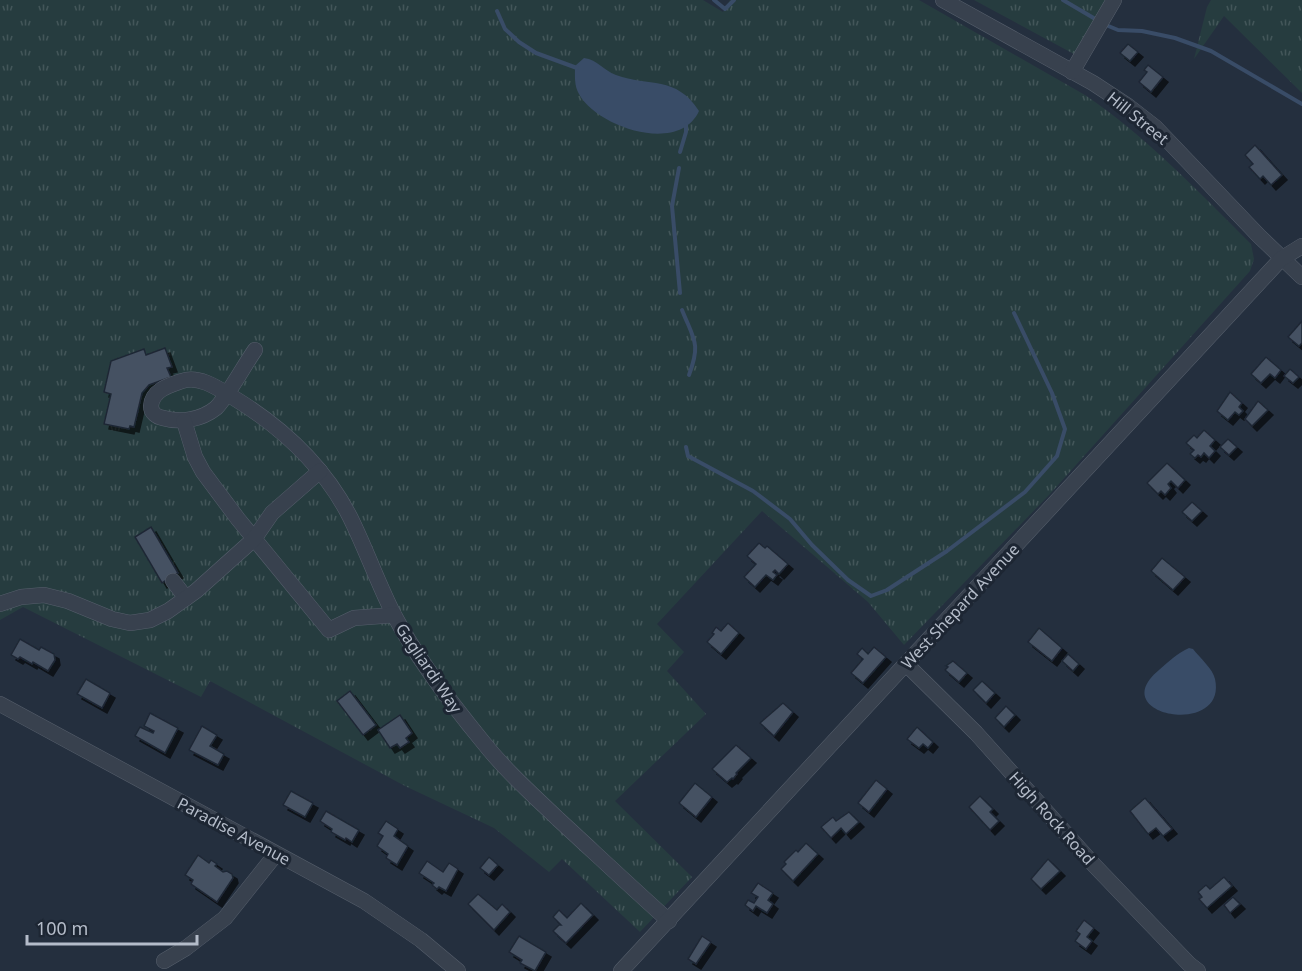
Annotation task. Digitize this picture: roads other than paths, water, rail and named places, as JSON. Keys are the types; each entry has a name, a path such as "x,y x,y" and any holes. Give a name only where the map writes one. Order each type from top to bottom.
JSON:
{"street":[{"name":"Hill Street","path":"943,0 1128,106 1155,127 1281,259 1302,277"},
{"path":"1072,72 1114,0"},
{"name":"West Shepard Avenue","path":"621,971 1281,259 1290,251 1302,246"},
{"path":"255,350 216,408 184,421 199,465 254,539 329,630 354,618 394,615"},
{"name":"Gagliardi Way","path":"184,421 158,417 154,414 151,404 154,397 163,389 192,379 226,393 255,411 298,445 320,471 350,516 394,615 447,696 500,762 669,921"},
{"path":"0,604 21,597 44,595 68,601 111,619 130,622 150,620 186,598 254,539 272,513 320,471"},
{"path":"173,581 186,598"},
{"name":"High Rock Road","path":"906,664 976,733 1190,969"},
{"name":"Paradise Avenue","path":"0,704 364,901 422,940 458,971"},
{"path":"164,961 186,948 225,918 276,854"}],"water":[{"path":"584,58 593,61 607,71 628,79 671,87 681,92 699,111 689,124 674,132 657,134 620,125 603,117 589,106 577,91 575,66"},
{"path":"1189,648 1193,649 1214,675 1214,697 1204,709 1188,714 1171,714 1156,709 1146,699 1146,686 1159,670"}],"waterway":[{"path":"714,0 725,9 734,0"},
{"path":"1063,0 1097,20"},
{"path":"497,11 505,29 519,42 536,53 577,68"},
{"path":"1106,25 1118,30 1142,31 1175,38 1211,51 1302,104"},
{"path":"680,152 686,124"},
{"path":"679,168 672,206 680,293"},
{"path":"682,310 695,342 695,356 689,375"},
{"path":"686,447 688,456 753,491 790,519 812,545 848,580 871,596 887,590 947,551 1025,492 1057,456 1065,429 1052,393 1014,313"}]}
